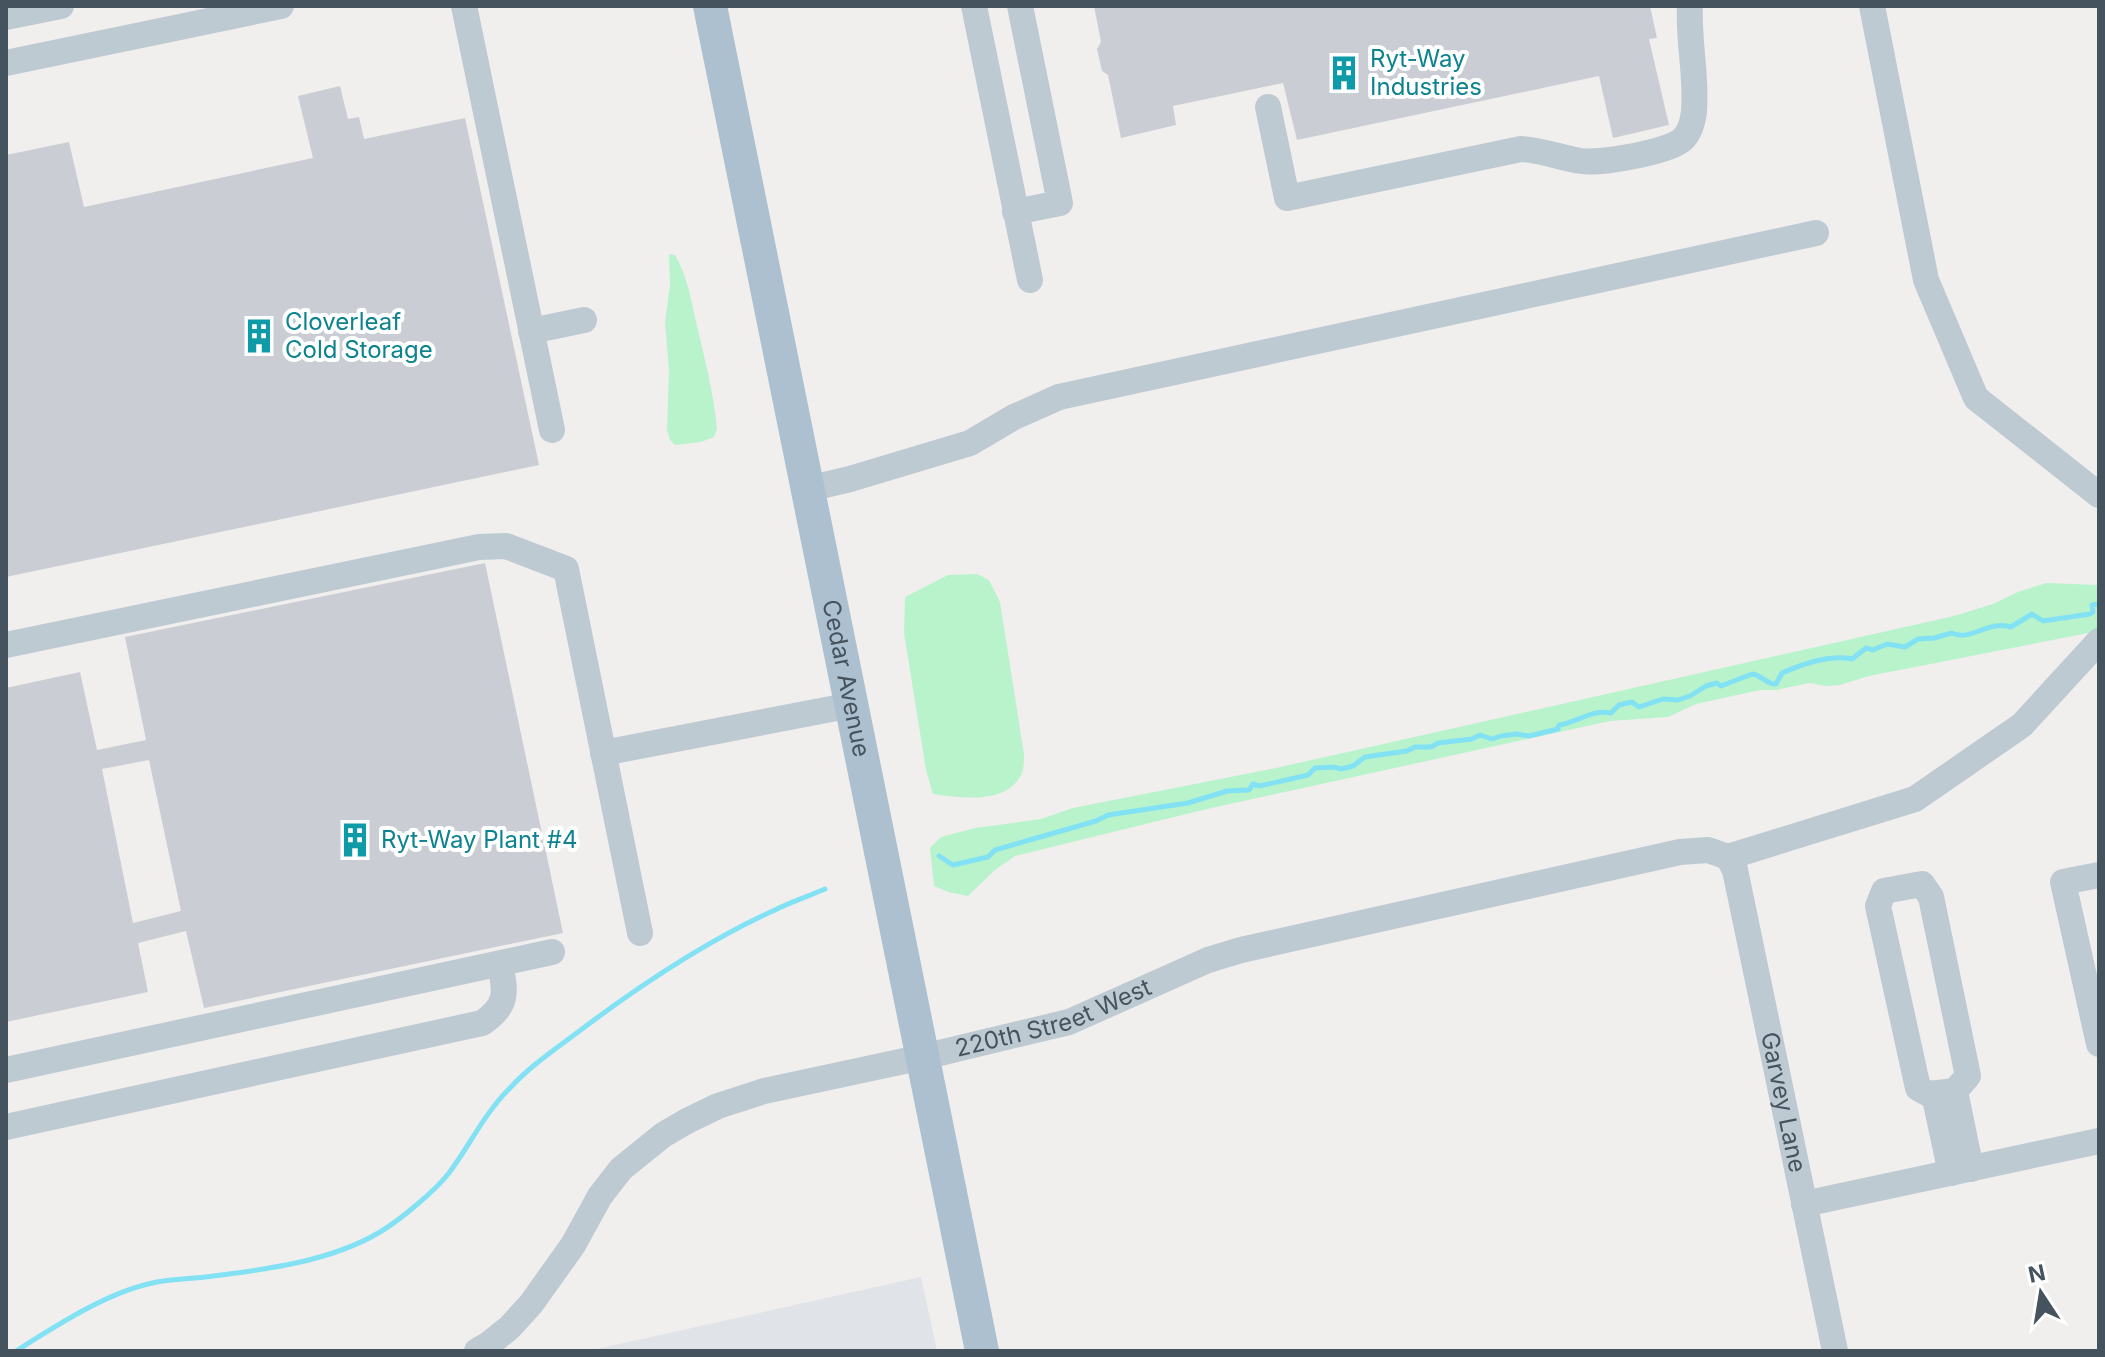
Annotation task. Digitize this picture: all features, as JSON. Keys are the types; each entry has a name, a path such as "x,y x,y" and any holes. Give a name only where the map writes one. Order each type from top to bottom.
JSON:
{"main road":[{"name":"Cedar Avenue","path":"710,6 982,1351"}],"street":[{"path":"6,17 61,6"},
{"path":"6,63 281,6"},
{"path":"464,6 552,430"},
{"path":"974,6 1030,280"},
{"path":"1015,212 1060,203 1020,6"},
{"path":"1268,107 1287,198 1521,149 1601,163 1654,151 1681,141 1692,124 1695,99 1690,6"},
{"path":"1872,6 1926,280 1976,398 2099,495"},
{"path":"808,489 970,443 1014,417 1059,397 1816,233"},
{"path":"531,331 584,320"},
{"path":"6,645 479,547 506,546 566,569 640,933"},
{"path":"1728,857 1915,799 2022,725 2099,641"},
{"path":"603,753 852,705"},
{"name":"220th Street West","path":"477,1351 509,1328 531,1304 621,1169 663,1135 718,1106 764,1091 1069,1022 1208,960 1241,950 1680,852 1708,850 1728,857"},
{"name":"Garvey Lane","path":"1728,857 1735,870 1835,1351"},
{"path":"2099,875 2063,882 2099,1044"},
{"path":"1922,884 1931,897 1968,1076 1945,1092 1929,1094 1918,1088 1878,906 1884,891 1922,884"},
{"path":"6,1070 552,952"},
{"path":"6,1127 482,1023 505,997 500,964"},
{"path":"1945,1092 1961,1171"},
{"path":"1804,1204 2099,1141"}],"shaded area":[{"path":"921,1277 937,1351 588,1351"}],"green space":[{"path":"669,254 675,255 689,289 717,429 714,437 701,442 675,445 667,430 669,371 665,322 670,285"},
{"path":"977,574 989,580 1000,602 1024,754 1023,769 1015,783 995,795 969,798 933,794 926,770 904,633 905,597 948,575"},
{"path":"2046,583 2099,585 2099,631 1869,676 1840,685 1810,683 1760,690 1696,704 1668,717 1610,721 1207,809 1015,856 968,896 934,886 930,848 941,837 975,828 1041,819 1073,808 1276,768 1954,616"}],"building":[{"name":"Ryt-Way Industries","path":"1094,6 1650,6 1657,38 1649,39 1669,125 1613,138 1599,76 1297,140 1283,83 1173,106 1176,125 1121,138 1108,75 1102,71 1097,49 1101,42"},
{"name":"Cloverleaf Cold Storage","path":"340,86 348,119 359,117 364,139 465,118 539,465 6,577 6,155 69,142 84,207 313,158 298,96"},
{"name":"Ryt-Way Plant #4","path":"485,563 563,933 204,1008 186,931 138,943 148,992 6,1022 6,688 80,672 97,750 146,740 125,637","holes":["149,760 181,911 133,923 102,769"]}],"waterway":[{"path":"939,856 953,865 988,857 995,850 1108,815 1188,803 1227,791 1249,790 1253,784 1260,786 1308,775 1315,768 1341,769 1353,766 1365,757 1415,747 1431,747 1480,735 1492,739 1516,734 1529,736 1558,729 1559,725 1591,714 1611,713 1619,705 1632,702 1639,707 1663,699 1678,700 1706,686 1717,683 1721,686 1752,674 1776,684 1782,673 1826,659 1852,659 1866,648 1873,650 1887,644 1905,647 1918,639 1952,633 1966,635 1994,626 2011,627 2032,614 2043,621 2090,614 2093,612 2092,605 2099,604"},
{"path":"16,1351 84,1310 139,1286 296,1263 340,1251 380,1232 417,1205 443,1180 500,1099 548,1054 697,951 787,904 825,889"}],"place":[{"name":"Ryt-Way Industries","path":"1344,73"},
{"name":"Cloverleaf Cold Storage","path":"259,336"},
{"name":"Ryt-Way Plant #4","path":"355,840"}]}
